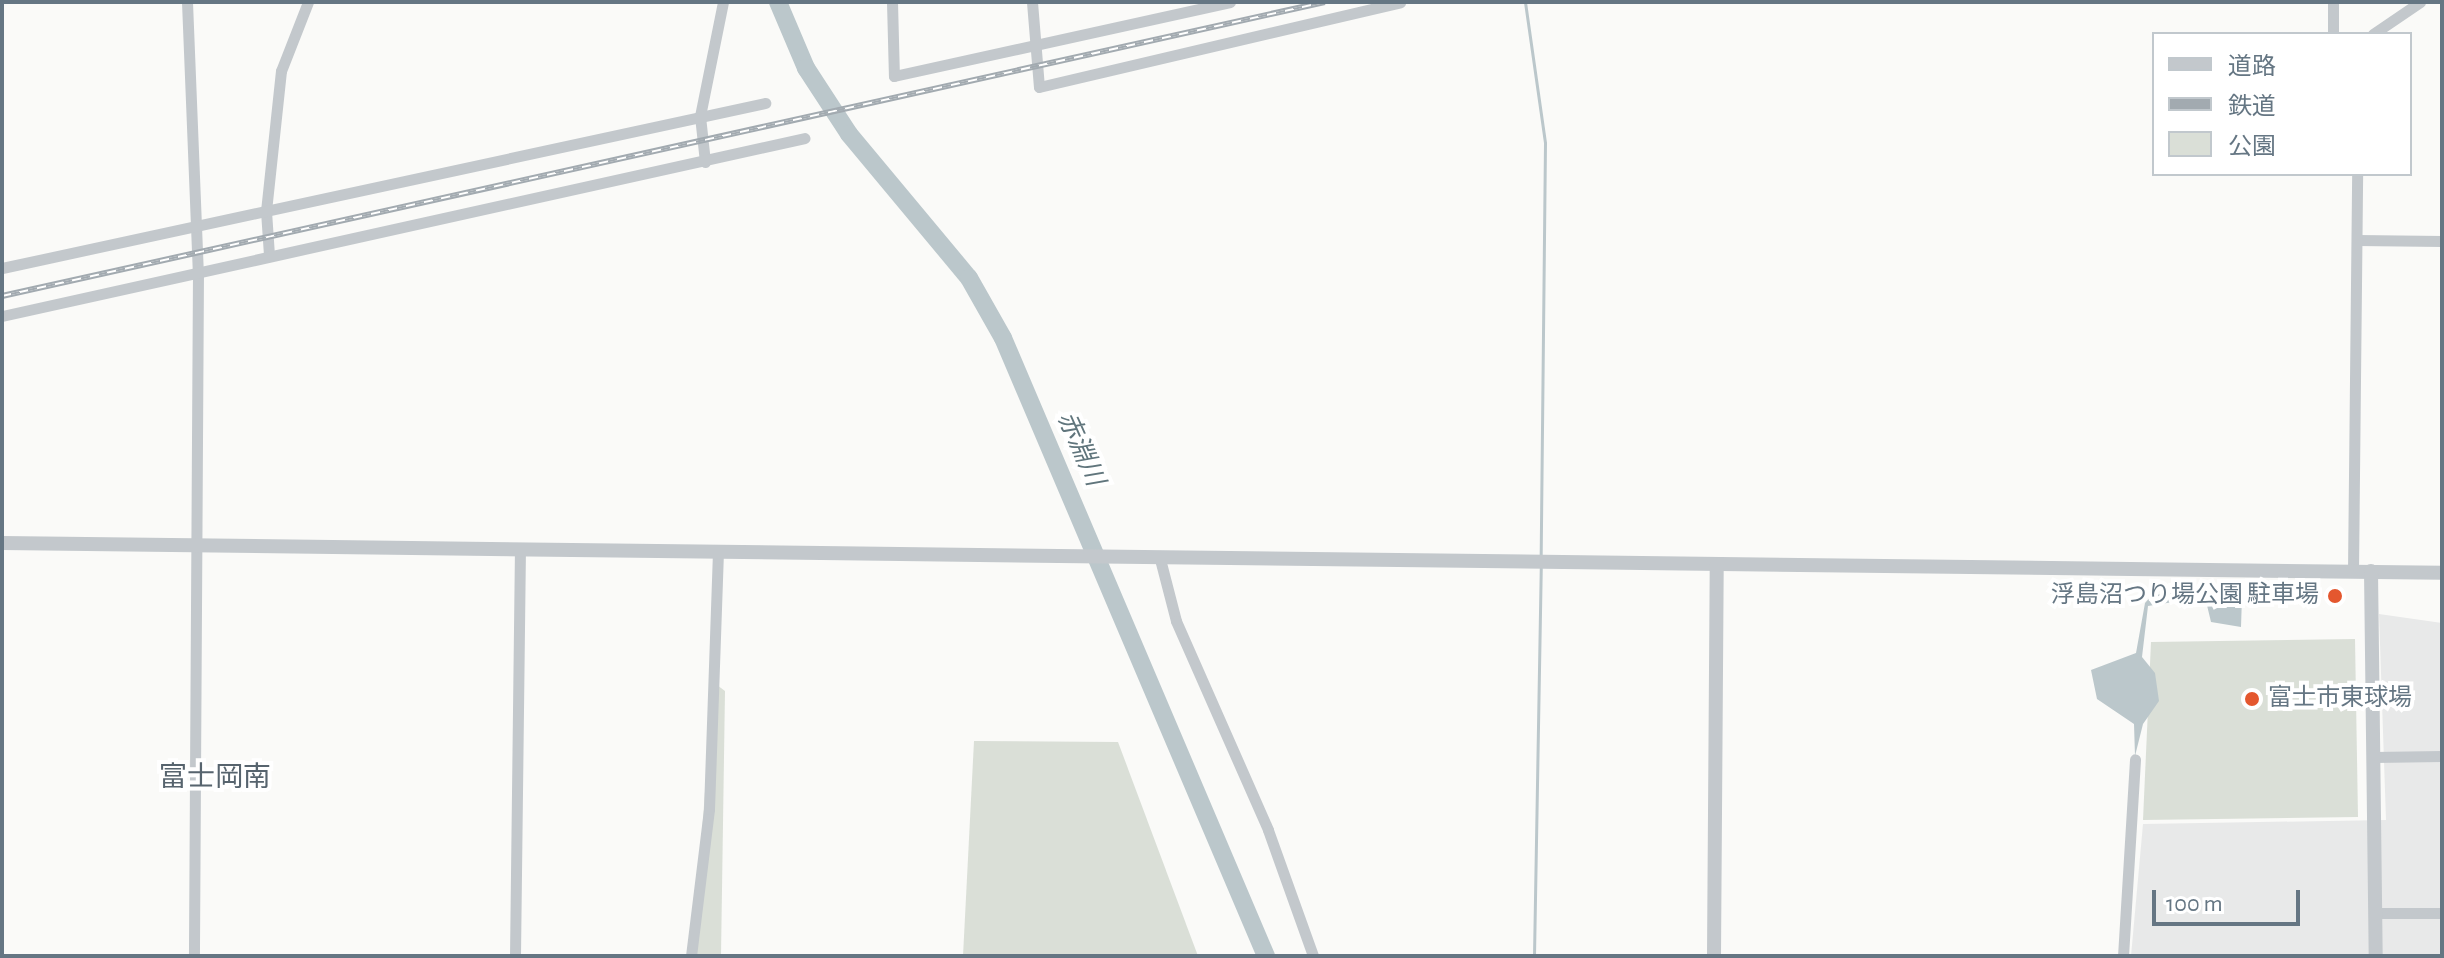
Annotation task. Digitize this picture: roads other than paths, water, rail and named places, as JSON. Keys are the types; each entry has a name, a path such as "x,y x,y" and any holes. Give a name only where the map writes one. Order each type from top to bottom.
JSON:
{"street":[{"path":"187,2 193,228 198,272 194,956"},
{"path":"269,255 266,211 281,71 308,2"},
{"path":"705,162 700,116 723,2"},
{"path":"892,2 894,76 1033,49 1200,5 1230,2"},
{"path":"1032,2 1033,49 1039,87 1373,5 1400,2"},
{"path":"2333,2 2333,32"},
{"path":"2376,32 2420,2"},
{"path":"2,268 765,103"},
{"path":"2,316 805,138"},
{"path":"2353,571 2357,176"},
{"path":"2357,240 2442,241"},
{"path":"2,543 718,556 2442,573"},
{"path":"515,956 520,553"},
{"path":"691,956 709,809 718,556"},
{"path":"1154,559 1176,621 1268,830 1313,956"},
{"path":"1714,956 1717,565"},
{"path":"2371,571 2376,956"},
{"path":"2374,757 2442,756"},
{"path":"2123,956 2135,759"},
{"path":"2376,913 2442,913"}],"waterway":[{"name":"赤淵川","path":"778,2 806,68 849,134 969,278 1003,338 1266,956"},
{"path":"1525,2 1545,143 1541,556"},
{"path":"1534,956 1541,568"}],"railway":[{"path":"2,296 1325,2"}],"place":[{"name":"浮島沼つり場公園 駐車場","path":"2335,596"},
{"name":"富士市東球場","path":"2252,699"}],"district":[{"name":"富士岡南","path":"215,778"}]}
